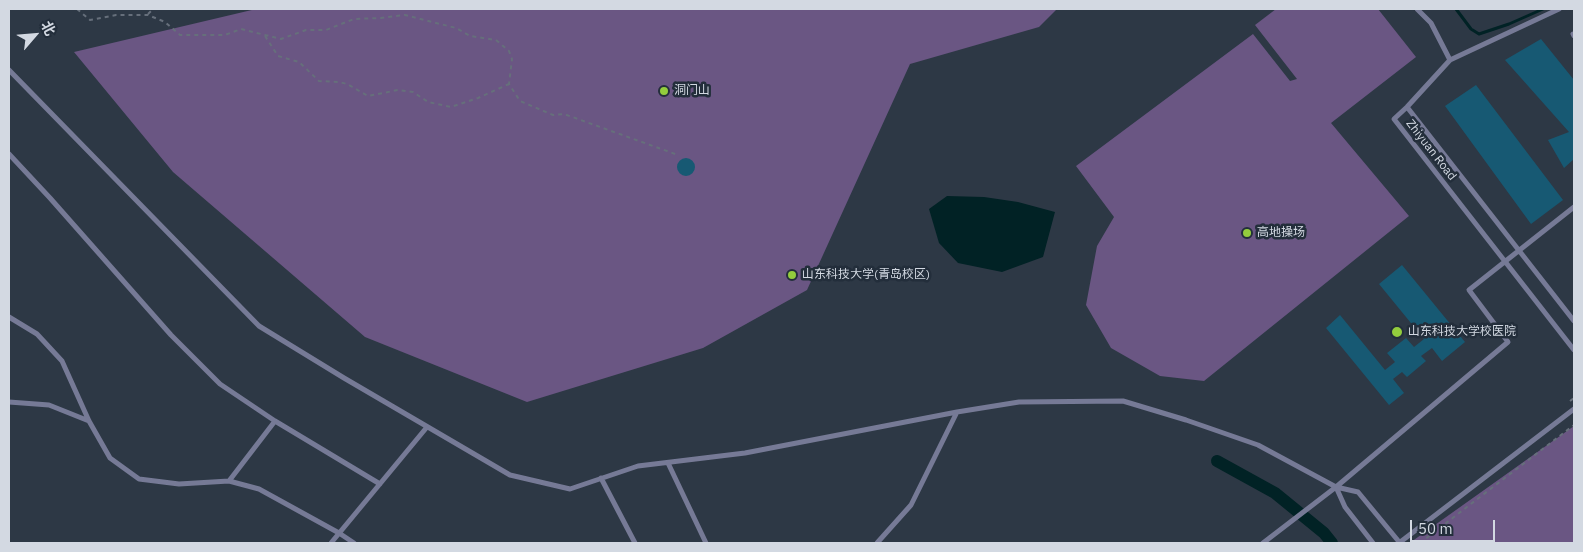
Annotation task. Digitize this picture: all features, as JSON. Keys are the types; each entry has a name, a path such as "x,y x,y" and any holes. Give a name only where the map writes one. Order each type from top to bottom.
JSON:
{"lane":[{"path":"1416,9 1431,23 1450,60"},
{"path":"1407,107 1450,60 1559,9"},
{"path":"9,70 259,326 510,475 570,489 638,466 745,453 957,412 1019,402 1123,400 1258,445 1336,487 1358,492 1399,543 1574,409"},
{"name":"Zhiyuan Road","path":"1574,321 1407,107 1394,118 1574,350"},
{"path":"9,154 171,335 220,384 275,421 380,484"},
{"path":"1263,543 1336,487 1508,342 1469,290 1574,207"},
{"path":"9,317 37,334 62,361 89,421 110,458 139,479 179,484 229,481 259,489 354,543"},
{"path":"9,402 49,405 89,421"},
{"path":"877,543 911,505 957,412"},
{"path":"229,481 275,421"},
{"path":"331,543 427,427"},
{"path":"668,463 706,543"},
{"path":"601,478 636,543"},
{"path":"1336,487 1345,507 1373,543"}],"path":[{"path":"77,9 90,20 116,15 148,15 165,22 180,35 225,35 241,30 281,39 306,30 326,30 354,19 405,15 456,28 470,36 496,40 509,51 512,59 509,84 520,101 553,115 564,114 678,155"},
{"path":"148,15 153,9"},
{"path":"265,36 278,56 298,62 319,81 347,84 368,96 398,90 412,92 428,102 451,107 478,98 509,84"},
{"path":"1420,543 1574,425"}],"shaded area":[{"path":"256,9 1057,9 1039,27 910,64 807,290 703,348 527,402 365,337 173,172 74,52"},
{"name":"高地操场","path":"1276,9 1378,9 1416,57 1331,123 1409,216 1204,381 1160,376 1111,348 1086,305 1097,246 1114,217 1076,166 1253,34 1290,81 1297,79 1255,25"},
{"path":"947,196 984,197 1018,202 1055,212 1043,257 1002,272 958,263 939,243 929,209"},
{"path":"1574,426 1574,543 1411,542"}],"building":[{"path":"1541,39 1574,80 1574,159 1564,168 1548,140 1569,132 1505,60"},
{"path":"1476,85 1563,200 1531,224 1445,106"},
{"path":"686,158 692,161 695,167 692,173 686,176 680,173 677,167 680,161"},
{"path":"1402,265 1465,342 1442,361 1432,348 1421,356 1426,361 1407,377 1402,372 1393,379 1404,393 1389,405 1326,328 1340,315 1385,370 1395,362 1387,353 1406,338 1414,347 1424,339 1379,284"}],"waterway":[{"path":"1456,9 1471,29 1479,34 1509,24 1543,9"},
{"path":"1217,461 1275,493 1324,533 1332,543"}],"place":[{"name":"洞门山","path":"664,91"},
{"name":"高地操场","path":"1247,233"},
{"name":"山东科技大学(青岛校区)","path":"792,275"},
{"name":"山东科技大学校医院","path":"1397,332"}]}
